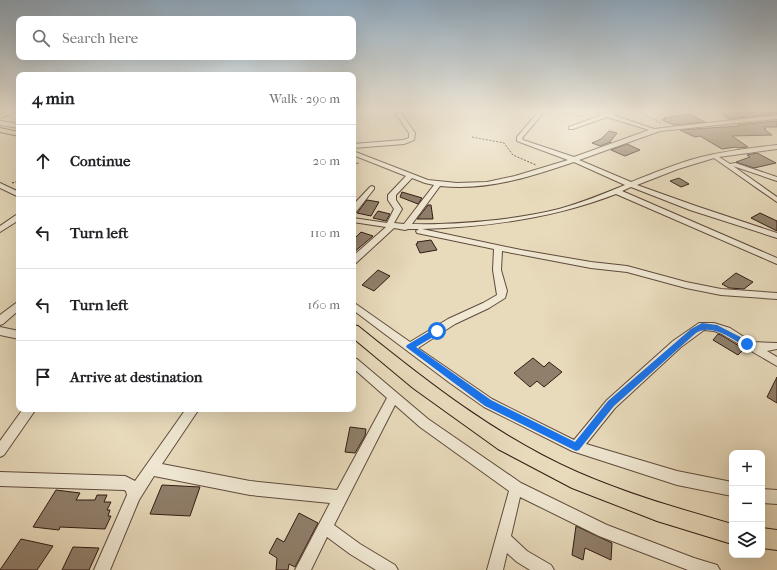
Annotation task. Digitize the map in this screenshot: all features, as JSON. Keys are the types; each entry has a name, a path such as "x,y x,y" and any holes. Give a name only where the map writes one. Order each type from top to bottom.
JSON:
{"main road":[{"path":"356,332 418,383 504,443 572,479 657,512 729,533"},
{"path":"765,538 777,540"}],"street":[{"path":"356,146 404,142 413,138"},
{"path":"521,138 519,140 575,160 631,185 708,214 777,236"},
{"path":"356,154 410,176 438,184 482,184 547,170 631,138"},
{"path":"404,227 468,224 545,214 569,208 616,191 671,168 700,159 733,152 777,147"},
{"path":"715,157 777,179"},
{"path":"715,157 746,177 777,200"},
{"path":"356,258 390,226 398,210 392,200 392,195 410,176"},
{"path":"404,227 438,184"},
{"path":"0,185 16,193"},
{"path":"356,207 372,188"},
{"path":"616,191 777,261"},
{"path":"0,230 16,219"},
{"path":"356,220 404,227 451,236 498,248 557,260 627,269 686,285 721,292 777,296"},
{"path":"410,347 425,340 457,318 502,296 497,270 498,248"},
{"path":"356,307 488,403 576,447 677,478 729,489"},
{"path":"0,321 16,308"},
{"path":"576,447 611,404 694,331 702,326 714,327 747,344 776,362"},
{"path":"0,331 16,334"},
{"path":"747,344 759,347 775,344"},
{"path":"775,344 772,352 776,362"},
{"path":"356,365 393,398 456,447 516,488 604,530 694,565 712,570"},
{"path":"304,570 393,398"},
{"path":"0,451 28,412"},
{"path":"102,570 134,495 191,412"},
{"path":"152,469 250,488 340,498"},
{"path":"0,478 125,483 132,487 134,495"},
{"path":"495,570 516,488"},
{"path":"765,496 777,497"},
{"path":"325,527 355,549 390,570"},
{"path":"503,537 511,548 523,558 546,570"}],"path":[{"path":"475,138 504,143 513,156 547,170"}],"building":[{"path":"602,138 613,138 611,142 600,146 592,143"},
{"path":"703,138 734,138 748,147 736,147 722,149"},
{"path":"627,144 640,150 625,156 611,150"},
{"path":"757,153 776,163 754,168 736,162 750,157 747,155"},
{"path":"679,178 689,184 681,187 670,181"},
{"path":"402,192 422,198 418,204 400,197"},
{"path":"367,200 379,202 371,216 357,213"},
{"path":"428,205 431,205 433,219 417,219"},
{"path":"378,211 390,214 386,221 373,218"},
{"path":"760,213 777,221 777,231 751,218"},
{"path":"361,232 373,236 356,250 356,237"},
{"path":"431,240 437,250 420,253 416,244 418,243 417,242"},
{"path":"378,270 390,276 374,291 362,285"},
{"path":"736,273 753,282 744,289 729,288 722,284"},
{"path":"718,334 744,349 738,355 713,340"},
{"path":"533,358 544,367 549,362 562,372 544,387 537,381 530,387 514,373"},
{"path":"777,377 777,403 767,397"},
{"path":"350,427 366,429 365,436 355,453 345,452"},
{"path":"162,485 200,487 190,516 150,514"},
{"path":"56,490 80,493 76,500 95,500 97,495 107,495 104,502 111,502 107,510 110,510 108,516 111,516 105,529 60,527 59,530 33,527"},
{"path":"299,513 318,523 295,567 289,564 288,570 276,570 277,558 269,553 277,538 284,542"},
{"path":"576,526 612,543 611,560 585,548 583,560 572,555"},
{"path":"21,539 53,546 37,570 0,570"},
{"path":"73,547 99,548 89,570 62,570"}],"route":[{"path":"437,331 425,340 410,347 488,403 576,447 611,404 677,344 702,326 714,327 726,331 747,344"}]}
